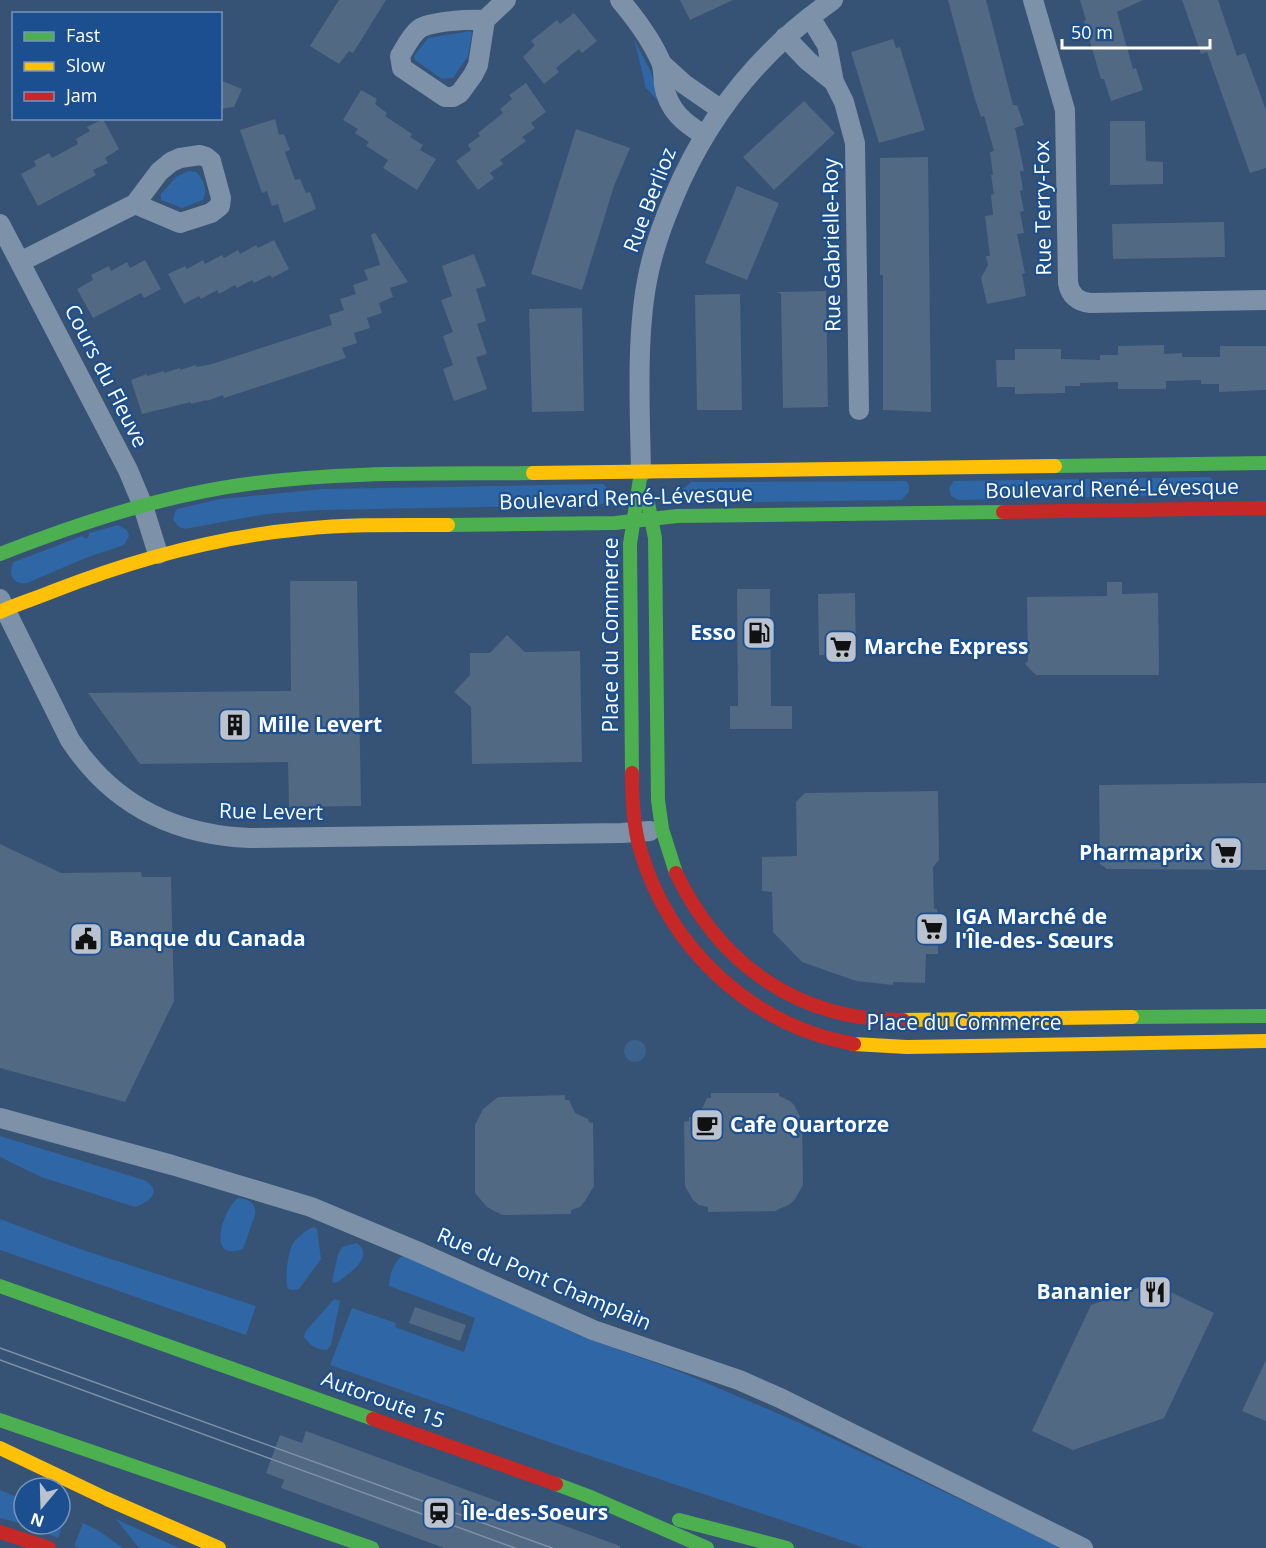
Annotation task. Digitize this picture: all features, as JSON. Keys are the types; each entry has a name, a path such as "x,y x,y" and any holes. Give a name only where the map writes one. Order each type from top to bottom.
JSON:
{"main road":[{"name":"Boulevard René-Lévesque","path":"0,554 68,527 142,506 212,490 291,479 397,474 1266,463"},
{"name":"Place du Commerce","path":"642,472 655,538 658,786 662,830 672,864 697,914 718,942 738,961 772,986 796,999 837,1014 874,1020 1266,1016"},
{"name":"Place du Commerce","path":"642,472 630,542 634,803 637,832 645,862 664,908 680,935 701,961 723,982 754,1006 776,1018 814,1034 849,1043 896,1047 1266,1041"},
{"name":"Boulevard René-Lévesque","path":"2,607 158,555 262,532 319,527 633,522 677,516 1266,508"},
{"name":"Autoroute 15","path":"0,1286 588,1496 707,1548"},
{"path":"0,1420 372,1548"},
{"path":"0,1448 107,1499 219,1548"},
{"path":"588,1496 787,1548"},
{"path":"0,1532 49,1548"}],"street":[{"path":"485,20 469,19 424,26 416,31 402,53 400,60 402,68 445,97 457,95 463,90 478,65 485,20 506,0"},
{"path":"620,0 642,27 663,65 684,84 720,109"},
{"name":"Rue Berlioz","path":"642,472 641,366 647,280 667,214 686,169 720,109 785,37 833,0"},
{"name":"Rue Terry-Fox","path":"1033,0 1065,110 1068,283 1071,292 1081,301 1090,303 1266,300"},
{"name":"Rue Gabrielle-Roy","path":"810,17 827,45 834,82 844,102 855,143 858,410"},
{"name":"Rue Gabrielle-Roy","path":"785,37 808,61 834,82"},
{"path":"663,65 664,86 671,105 679,117 704,135"},
{"path":"20,262 135,204"},
{"name":"Cours du Fleuve","path":"0,224 128,470 158,555"},
{"name":"Rue Levert","path":"2,607 70,740 85,761 116,792 146,811 176,825 211,835 250,838 662,830"},
{"name":"Rue du Pont Champlain","path":"0,1118 273,1194 342,1219 593,1330 729,1377 772,1395 1083,1548"}],"shaded area":[{"path":"470,31 472,33 468,56 453,78 442,79 415,60 414,56 428,38"},
{"path":"634,39 651,72 659,102 646,88"},
{"path":"188,171 196,172 203,181 205,192 203,200 182,208 161,200 161,194 176,177"},
{"path":"1210,477 1214,486 1209,495 959,500 951,496 949,488 954,481"},
{"path":"906,481 909,485 909,492 902,500 691,503 685,500 683,489 691,482"},
{"path":"603,484 610,491 607,502 599,505 321,510 266,514 185,529 179,527 173,520 177,509 220,499 323,489"},
{"path":"118,525 127,530 129,536 124,545 88,557 27,583 18,582 11,574 14,562 82,536 86,539 89,533"},
{"path":"635,1040 643,1043 646,1051 643,1059 635,1062 627,1059 624,1051 627,1043"},
{"path":"0,1136 144,1180 150,1184 154,1192 149,1199 135,1207 41,1177 0,1157"},
{"path":"238,1198 251,1202 255,1207 255,1215 243,1249 231,1251 224,1248 221,1233 227,1213"},
{"path":"0,1219 74,1247 256,1306 246,1335 0,1250"},
{"path":"314,1227 317,1229 321,1259 299,1289 288,1289 288,1258 292,1246 301,1235"},
{"path":"357,1243 362,1248 362,1260 347,1275 336,1283 332,1282 338,1254 342,1247"},
{"path":"403,1256 414,1256 578,1335 683,1373 798,1422 1062,1548 865,1548 563,1447 330,1365 352,1308 396,1323 395,1327 464,1352 475,1318 389,1286 393,1269"},
{"path":"334,1299 340,1301 331,1345 327,1350 320,1349 306,1340 305,1332"},
{"path":"0,1490 12,1495 12,1521 0,1518"},
{"path":"116,1519 179,1548 139,1548"},
{"path":"83,1523 123,1548 78,1548 74,1546"}],"building":[{"path":"339,0 386,0 353,53 349,51 339,64 310,46"},
{"path":"680,0 733,0 690,20"},
{"path":"948,0 986,0 1013,105 1017,105 1024,125 1015,128 1024,171 1020,171 1023,190 1020,191 1024,211 1020,212 1024,233 1017,234 1025,273 1022,274 1026,296 987,304 981,278 988,265 986,256 990,256 985,216 993,215 991,195 994,194 990,152 994,151 984,116 981,117 974,96"},
{"path":"1080,0 1143,0 1117,12 1133,69 1136,68 1143,90 1111,101 1104,79 1101,79"},
{"path":"1182,0 1218,0 1237,56 1245,53 1266,110 1266,168 1250,173 1207,52 1201,54"},
{"path":"574,13 597,41 582,53 579,49 556,68 559,72 544,84 523,57 535,45 531,41 557,20 560,24"},
{"path":"893,39 896,48 900,47 925,130 879,143 851,52"},
{"path":"222,81 242,89 234,107 222,109"},
{"path":"526,83 546,112 531,123 535,128 522,137 526,141 500,160 503,164 490,173 494,178 478,190 456,161 471,150 468,145 480,136 478,133 503,113 500,109 512,99 509,95"},
{"path":"361,90 377,99 375,104 387,113 385,116 412,134 410,137 423,145 420,150 436,159 417,190 383,168 388,160 366,146 369,142 355,133 358,129 343,120"},
{"path":"804,101 835,133 774,190 743,157"},
{"path":"275,119 279,135 284,134 290,150 285,152 295,180 300,179 306,193 310,192 316,209 284,223 278,204 272,206 267,191 262,193 240,130"},
{"path":"104,120 119,149 105,158 108,163 93,170 96,175 38,206 21,174 36,166 34,161 49,153 52,158 78,144 76,139 90,131 87,127"},
{"path":"1110,121 1145,121 1146,161 1163,162 1163,184 1110,185"},
{"path":"576,129 630,148 614,186 582,290 531,274"},
{"path":"928,157 931,412 883,410 880,158"},
{"path":"737,186 779,203 747,280 705,263"},
{"path":"1224,222 1225,257 1113,259 1112,224"},
{"path":"375,233 408,282 390,288 393,297 379,303 382,313 367,318 370,328 354,333 357,343 342,348 346,358 224,398 223,395 207,401 191,404 191,402 142,414 131,380 147,374 147,376 196,365 196,367 212,364 332,325 329,315 344,310 340,299 356,294 353,285 368,280 364,270 380,265 371,235"},
{"path":"274,240 289,269 272,278 270,275 254,283 252,280 237,288 235,285 219,294 217,290 201,299 199,296 184,304 168,274 185,266 187,269 203,260 205,264 222,255 224,258 238,250 240,254 256,245 258,248"},
{"path":"474,254 486,286 476,289 486,321 477,324 487,354 476,357 487,389 454,401 443,369 453,365 443,336 453,332 441,300 452,296 442,266"},
{"path":"145,260 161,289 144,298 141,293 93,318 77,289 93,280 91,275 109,266 111,271 127,262 130,268"},
{"path":"826,291 828,407 783,408 781,294 777,292"},
{"path":"740,294 742,410 697,410 695,295"},
{"path":"582,308 584,411 532,412 529,309"},
{"path":"1164,345 1164,354 1182,353 1182,357 1220,357 1220,346 1266,346 1266,390 1219,392 1219,384 1201,384 1201,380 1166,381 1166,389 1118,389 1118,382 1080,383 1080,386 1065,386 1065,393 1015,394 1015,387 997,387 996,360 1015,360 1015,349 1061,349 1061,359 1100,360 1100,355 1118,355 1118,346"},
{"name":"Mille Levert","path":"290,581 357,581 361,806 289,807 288,762 140,764 88,693 291,691"},
{"path":"1107,582 1122,582 1122,594 1158,593 1159,675 1036,675 1025,664 1028,661 1027,597 1107,596"},
{"path":"737,589 770,589 771,706 792,706 792,729 730,729 730,706 738,706"},
{"path":"855,593 856,655 819,655 818,594"},
{"path":"507,635 525,652 580,651 582,762 472,764 471,707 454,692 470,675 470,653 490,653"},
{"path":"1266,783 1266,870 1107,869 1100,864 1099,785"},
{"path":"938,791 939,860 933,867 938,954 926,954 925,983 893,982 893,985 856,981 802,962 773,932 772,892 762,891 762,857 797,856 796,802 805,793"},
{"name":"Banque du Canada","path":"0,844 61,873 141,872 142,877 171,877 174,1001 125,1102 0,1068"},
{"path":"711,1093 779,1093 779,1096 794,1105 802,1120 803,1185 790,1204 775,1211 708,1212 708,1207 699,1205 693,1200 685,1186 684,1122 689,1121 689,1117 696,1117 707,1098 711,1098"},
{"path":"565,1095 565,1100 569,1100 575,1113 593,1123 594,1186 585,1201 580,1207 571,1210 571,1214 502,1215 487,1207 475,1193 475,1125 483,1109 498,1097"},
{"path":"1152,1283 1214,1313 1164,1418 1073,1450 1032,1431 1091,1305"},
{"path":"415,1307 466,1325 460,1341 409,1323"},
{"path":"1266,1360 1266,1421 1242,1411"},
{"name":"Île-des-Soeurs","path":"306,1431 620,1546 620,1548 444,1548 281,1488 284,1480 266,1473 280,1435 302,1443"}],"tram line":[{"path":"0,1348 552,1548"},
{"path":"0,1360 515,1548"}],"traffic: fast":[{"path":"1055,466 1266,463"},
{"path":"632,773 630,544 641,472"},
{"path":"0,554 125,511 222,488 290,479 359,475 533,473"},
{"path":"648,503 655,538 658,800 662,829 676,873"},
{"path":"448,525 615,523 677,516 1003,512"},
{"path":"1132,1017 1266,1016"},
{"path":"0,1286 373,1419"},
{"path":"0,1420 372,1548"},
{"path":"556,1484 707,1548"},
{"path":"679,1520 787,1548"}],"traffic: slow":[{"path":"533,473 1055,466"},
{"path":"0,612 112,570 206,544 270,533 339,526 448,525"},
{"path":"903,1020 1132,1017"},
{"path":"854,1044 907,1047 1266,1041"},
{"path":"0,1448 107,1499 219,1548"}],"traffic: jam":[{"path":"1003,512 1266,508"},
{"path":"632,773 633,811 640,849 653,885 671,919 694,950 720,977 749,1001 782,1020 817,1035 854,1044"},
{"path":"676,873 694,906 715,935 740,960 767,981 797,998 830,1010 865,1018 903,1020"},
{"path":"373,1419 556,1484"},
{"path":"0,1532 49,1548"}],"place":[{"name":"Esso","path":"759,633"},
{"name":"Marche Express","path":"841,647"},
{"name":"Mille Levert","path":"235,725"},
{"name":"Pharmaprix","path":"1226,853"},
{"name":"IGA Marché de l'Île-des- Sœurs","path":"932,929"},
{"name":"Banque du Canada","path":"86,939"},
{"name":"Cafe Quartorze","path":"707,1125"},
{"name":"Bananier","path":"1155,1292"},
{"name":"Île-des-Soeurs","path":"439,1513"}]}
